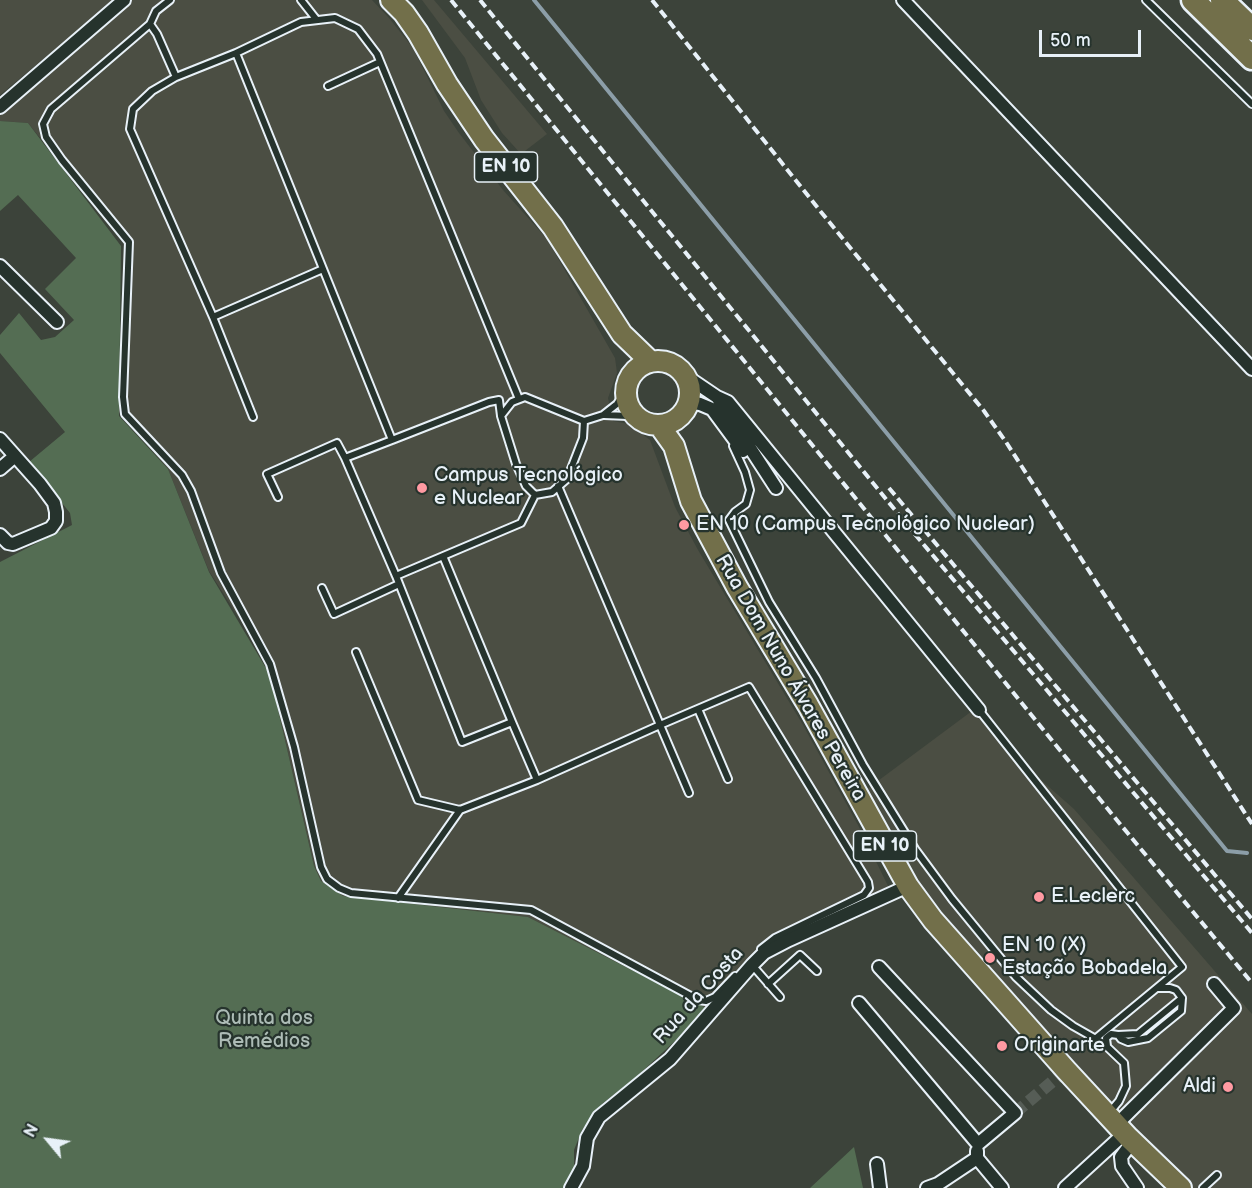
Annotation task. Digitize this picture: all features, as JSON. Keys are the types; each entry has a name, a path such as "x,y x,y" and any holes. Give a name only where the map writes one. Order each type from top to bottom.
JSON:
{"highway":[{"path":"1193,0 1252,58"},
{"path":"1222,0 1252,29"}],"main road":[{"name":"EN 10","path":"391,0 404,13 418,33 447,84 484,139 553,227 622,334 650,361"},
{"name":"EN 10","path":"622,334 628,384 627,405 634,415 660,422"},
{"path":"628,384 639,366 650,361 660,360 670,363 686,376 690,393 684,412 660,422"},
{"name":"Rua Dom Nuno Álvares Pereira","path":"660,422 674,446 691,501 737,587 808,705 908,886 933,920 1121,1128 1181,1188"}],"street":[{"path":"0,106 124,0"},
{"path":"903,0 1252,369"},
{"path":"0,266 57,322"},
{"path":"686,376 728,402 978,710"},
{"path":"689,402 712,409 774,490 717,397"},
{"path":"0,439 54,503 56,521 51,528 13,544 8,543 0,535"},
{"path":"0,469 15,456"},
{"name":"Rua da Costa","path":"572,1188 584,1166 587,1138 598,1117 670,1059 764,953 908,886"},
{"path":"879,967 1015,1113 978,1144"},
{"path":"1065,1188 1234,1008 1214,984"},
{"path":"859,1003 978,1144 977,1158 1002,1188"},
{"path":"1121,1128 1122,1166 1137,1188"},
{"path":"927,1188 938,1184 977,1158"},
{"path":"877,1164 880,1188"}],"lane":[{"path":"170,0 156,11 150,24 51,109 43,124 46,137 62,160 129,242 123,397 125,414 182,475 221,573 270,664 294,747 321,867 327,879 351,893 398,898 531,910 698,1000 706,1001 715,997 759,951 775,938 864,895 869,888 868,882 760,709 749,687 537,780 460,810 398,898"},
{"path":"301,0 316,19"},
{"path":"1146,0 1252,104"},
{"path":"254,417 213,317 130,129 133,109 152,91 176,77 236,53 301,22 316,19 335,18 358,28 377,54 519,399"},
{"path":"150,24 158,34 176,77"},
{"path":"236,53 392,440"},
{"path":"328,86 380,62"},
{"path":"213,317 323,269"},
{"path":"603,415 617,404 628,384"},
{"path":"501,416 512,402 525,397 584,421 603,415 628,416 660,422"},
{"path":"345,458 499,400 501,416 516,464 526,486 535,495"},
{"path":"720,418 745,472 750,490 746,504 729,520 770,602 816,678 862,765 915,849 952,899 1016,977 1051,1010 1107,1047 1124,1063 1126,1086 1119,1101 1121,1128"},
{"path":"535,495 552,492 567,479 583,438 584,421"},
{"path":"278,497 267,474 337,443 396,576 462,742 512,722"},
{"path":"558,486 689,793"},
{"path":"396,576 521,523 535,495"},
{"path":"443,556 537,780"},
{"path":"322,588 334,614 399,584"},
{"path":"356,652 418,800 460,810"},
{"path":"698,709 728,779"},
{"path":"978,710 1182,967 1095,1039"},
{"path":"768,984 800,955 817,971"},
{"path":"752,965 780,997"},
{"path":"1107,1047 1106,1038 1111,1034 1118,1035 1128,1042 1148,1038 1181,1011 1182,998 1176,990 1170,987 1156,988"},
{"path":"1203,1188 1217,1175"}],"shaded area":[{"path":"0,0 114,0 0,95"},
{"name":"Campus Tecnológico e Nuclear","path":"130,0 372,0 389,18 413,48 444,111 459,133 503,190 547,239 615,358 617,373 608,398 613,421 629,424 650,440 675,507 698,550 803,725 858,825 890,890 761,952 706,1008 528,917 343,896 321,881 314,866 270,675 255,643 209,571 168,469 119,412 117,400 125,246 123,240 28,123 0,121 0,113"},
{"path":"422,0 434,0 547,134 521,154 502,133 481,100 465,58"},
{"path":"980,705 1041,780 1074,809 1252,1014 1252,1188 1192,1188 1109,1104 927,903 863,792"}],"green space":[{"name":"Quinta dos Remédios","path":"0,121 28,123 121,246 119,416 168,469 209,572 270,675 314,866 321,881 343,896 528,917 706,1008 635,1078 603,1103 582,1130 574,1150 574,1173 564,1188 0,1188 0,562 72,525 70,513 29,462 65,432 0,353 0,335 19,313 41,340 55,337 74,320 45,289 76,258 18,195 0,211"},
{"path":"854,1147 863,1188 810,1188"}],"waterway":[{"path":"534,0 1227,851 1247,853"}],"tunnel":[{"path":"1015,1113 1066,1070"}],"railway":[{"path":"451,0 1111,813 1252,983"},
{"path":"480,0 908,526 1252,933"},
{"path":"652,0 984,411 1252,824"},
{"path":"889,488 1252,919"}],"place":[{"name":"Campus Tecnológico e Nuclear","path":"422,488"},
{"name":"EN 10 (Campus Tecnológico Nuclear)","path":"684,525"},
{"name":"E.Leclerc","path":"1039,897"},
{"name":"EN 10 (X) Estação Bobadela","path":"990,958"},
{"name":"Originarte","path":"1002,1046"},
{"name":"Aldi","path":"1228,1087"}]}
